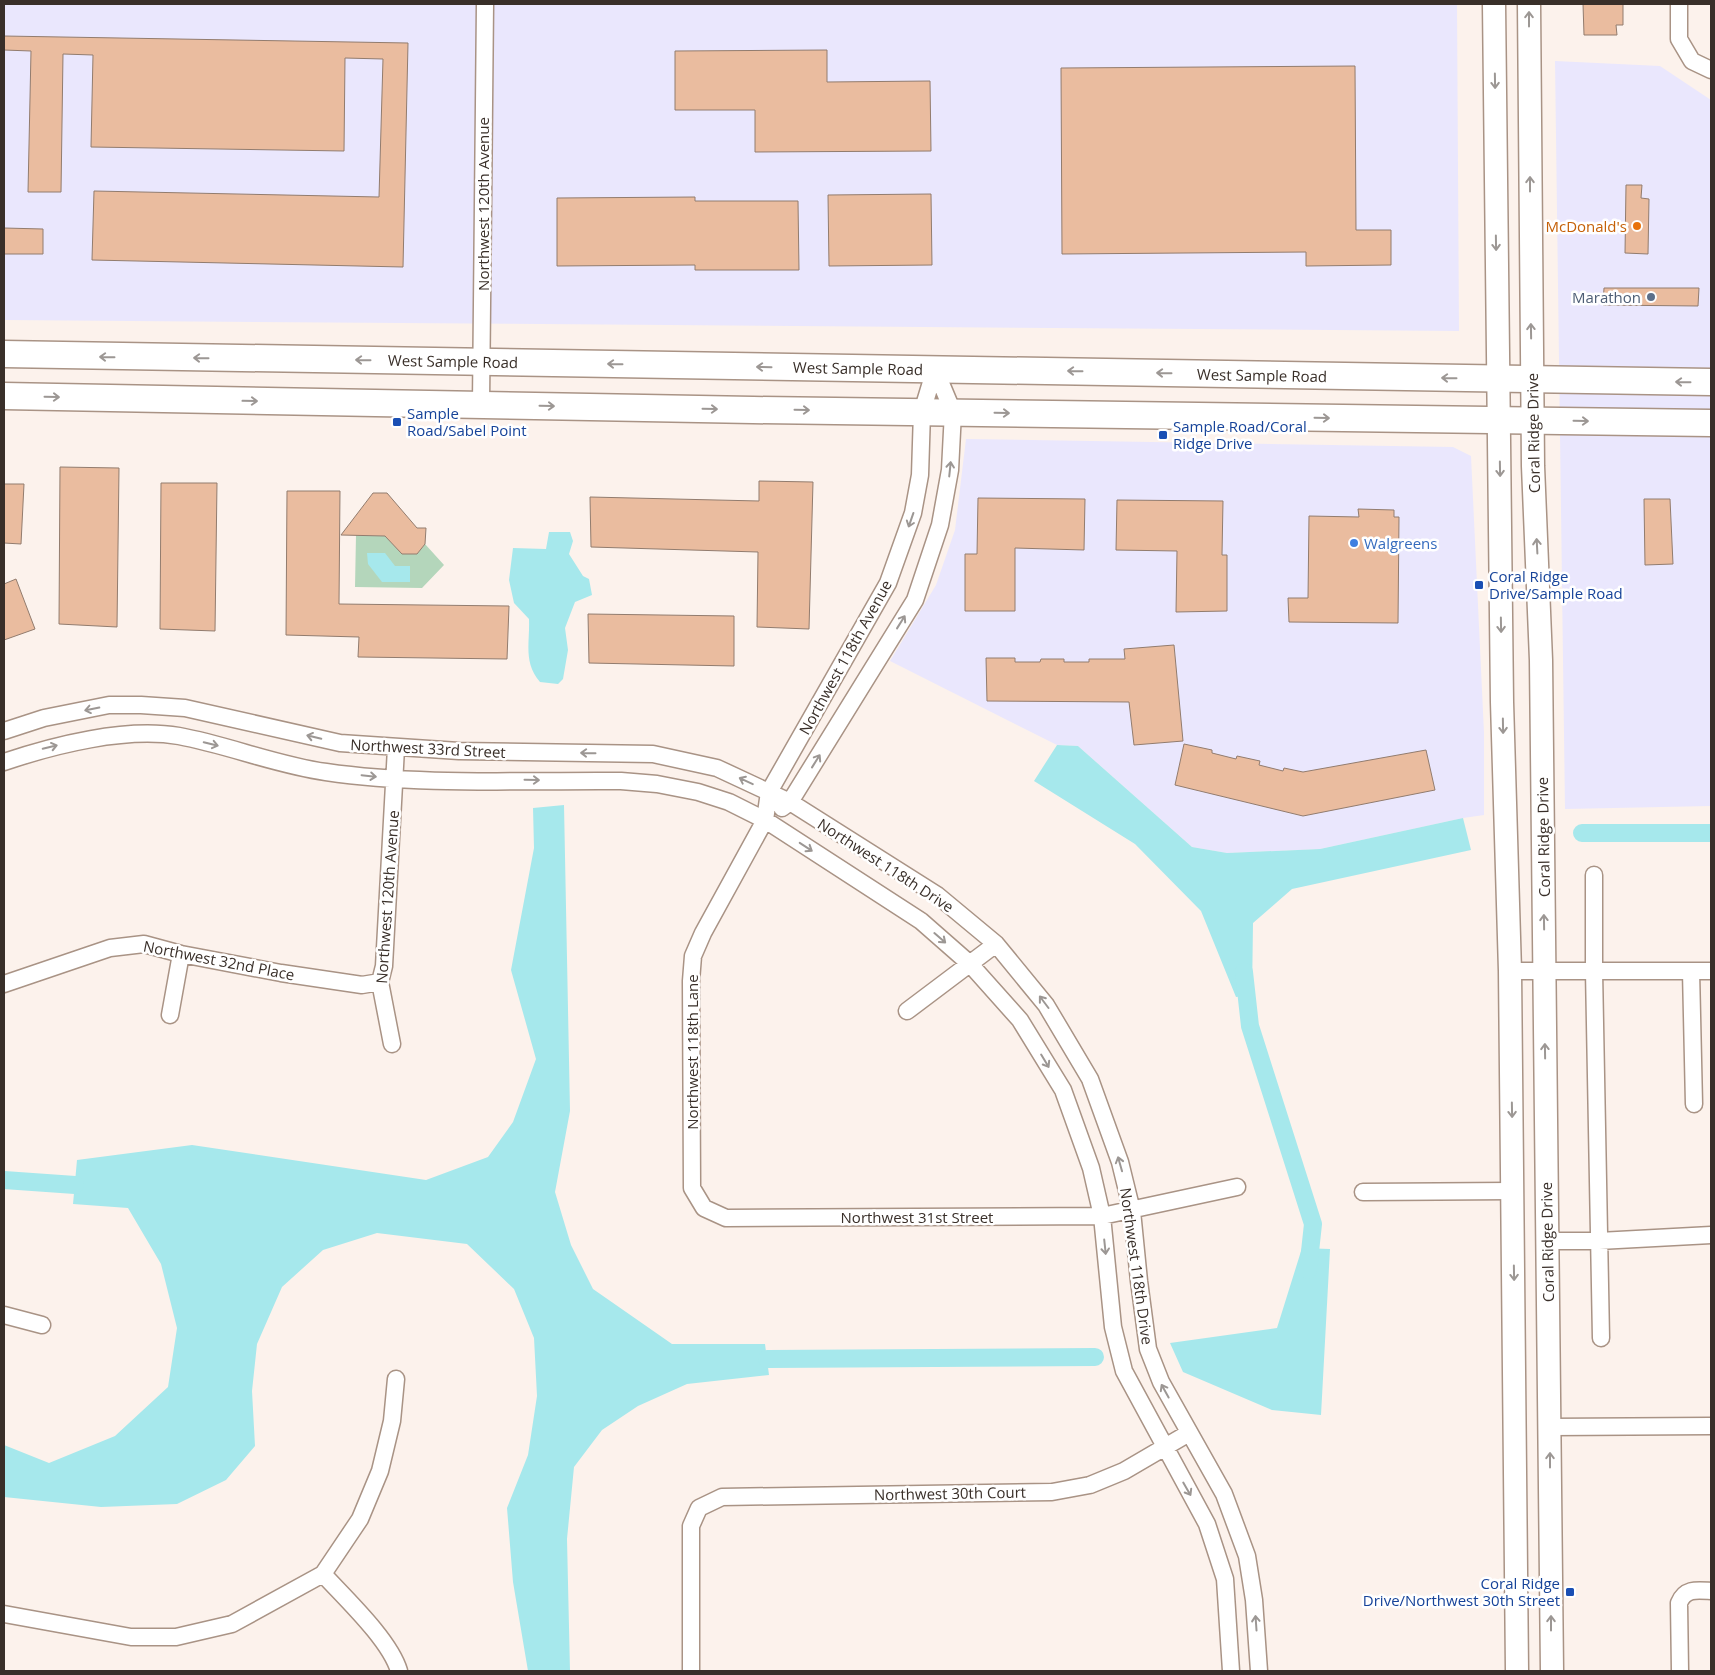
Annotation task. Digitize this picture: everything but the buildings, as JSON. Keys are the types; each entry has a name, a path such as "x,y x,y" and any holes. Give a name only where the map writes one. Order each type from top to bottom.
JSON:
{"main road":[{"path":"1494,4 1505,840 1510,971 1518,1671"},
{"name":"Coral Ridge Drive","path":"1529,4 1532,420 1540,629 1552,1671"},
{"name":"West Sample Road","path":"4,354 1711,382"},
{"path":"4,396 1711,423"}],"street":[{"name":"Northwest 120th Avenue","path":"481,404 485,4"},
{"path":"1679,4 1679,39 1692,61 1711,70"},
{"name":"Northwest 118th Avenue","path":"765,820 769,792 888,583 913,513 920,475 922,412 935,369"},
{"name":"Northwest 118th Avenue","path":"765,820 790,802 915,600 940,525 950,470 953,412 935,369"},
{"name":"Northwest 33rd Street","path":"4,731 53,716 109,705 185,708 340,743 396,748 653,754 717,768 790,802"},
{"path":"141,705 141,734"},
{"name":"Northwest 33rd Street","path":"4,762 48,747 141,734 178,736 324,772 395,779 621,781 657,784 706,794 729,802 765,820"},
{"name":"Northwest 120th Avenue","path":"392,1044 380,982 384,966 396,748"},
{"name":"Northwest 118th Drive","path":"790,802 937,895 996,944 1046,1005 1090,1079 1120,1162 1132,1211 1148,1349 1161,1382 1224,1494 1247,1556 1254,1600 1260,1671"},
{"name":"Northwest 118th Drive","path":"765,820 921,921 970,964 1020,1020 1063,1090 1091,1168 1102,1216 1113,1327 1124,1371 1207,1524 1225,1579 1231,1671"},
{"name":"Northwest 118th Lane","path":"704,1208 692,1188 691,981 693,956 765,820"},
{"path":"1594,876 1601,1338"},
{"name":"Northwest 32nd Place","path":"4,984 110,948 144,944 181,954 281,973 362,985 380,982"},
{"path":"907,1012 996,944"},
{"path":"170,1015 181,954"},
{"path":"1510,971 1711,971"},
{"path":"1691,971 1694,1104"},
{"name":"Northwest 31st Street","path":"704,1208 726,1218 1102,1216 1238,1187"},
{"path":"1363,1192 1512,1191"},
{"path":"1548,1241 1599,1241 1711,1235"},
{"path":"4,1315 42,1325"},
{"path":"4,1614 131,1636 176,1636 232,1624 323,1574 360,1519 380,1471 392,1421 396,1379"},
{"path":"1550,1427 1711,1426"},
{"name":"Northwest 30th Court","path":"691,1671 691,1526 699,1508 722,1497 1052,1492 1090,1485 1124,1471 1163,1446 1189,1433"},
{"path":"323,1574 368,1623 396,1662 399,1671"},
{"path":"1680,1671 1679,1603 1682,1596 1690,1590 1711,1590"}],"shaded area":[{"path":"4,4 1457,4 1459,331 4,320"},
{"path":"1555,61 1660,66 1711,100 1711,806 1565,809"},
{"path":"966,439 1453,447 1471,456 1484,733 1484,815 1320,849 1227,853 1192,847 1078,746 1057,745 890,661 936,585 955,530"}],"green space":[{"path":"356,535 385,536 403,554 417,554 425,544 444,565 422,588 355,587"}],"water":[{"path":"549,532 570,532 573,541 569,554 583,576 589,579 592,595 575,602 565,628 568,650 563,679 558,684 540,682 531,667 528,652 529,619 514,603 509,580 513,548 546,549"},
{"path":"367,553 385,553 395,566 410,566 410,582 382,582 368,564"},
{"path":"1057,745 1078,746 1192,847 1227,853 1320,849 1463,818 1471,850 1292,889 1253,923 1252,995 1236,997 1201,911 1135,844 1034,781"},
{"path":"564,805 570,1111 555,1192 571,1245 593,1289 672,1344 765,1344 769,1375 687,1384 638,1406 602,1430 574,1467 567,1539 570,1671 528,1671 513,1582 507,1508 528,1455 537,1396 534,1338 514,1289 467,1244 377,1233 323,1250 282,1287 257,1344 252,1391 255,1446 226,1480 177,1504 101,1507 4,1497 4,1445 49,1463 115,1436 168,1387 177,1328 161,1264 128,1208 73,1204 77,1160 192,1145 426,1180 488,1157 513,1122 536,1059 511,970 534,848 533,808"},
{"path":"1302,1248 1330,1249 1321,1415 1272,1410 1183,1372 1170,1343 1277,1328"}],"waterway":[{"path":"1582,833 1711,833"},
{"path":"1244,972 1250,1026 1313,1224 1308,1270"},
{"path":"4,1180 75,1185"},
{"path":"767,1359 1095,1357"}],"place":[{"name":"McDonald's","path":"1637,226"},
{"name":"Marathon","path":"1651,297"},
{"name":"Sample Road/Sabel Point","path":"397,422"},
{"name":"Sample Road/Coral Ridge Drive","path":"1163,435"},
{"name":"Walgreens","path":"1354,543"},
{"name":"Coral Ridge Drive/Sample Road","path":"1479,585"},
{"name":"Coral Ridge Drive/Northwest 30th Street","path":"1570,1592"}]}
